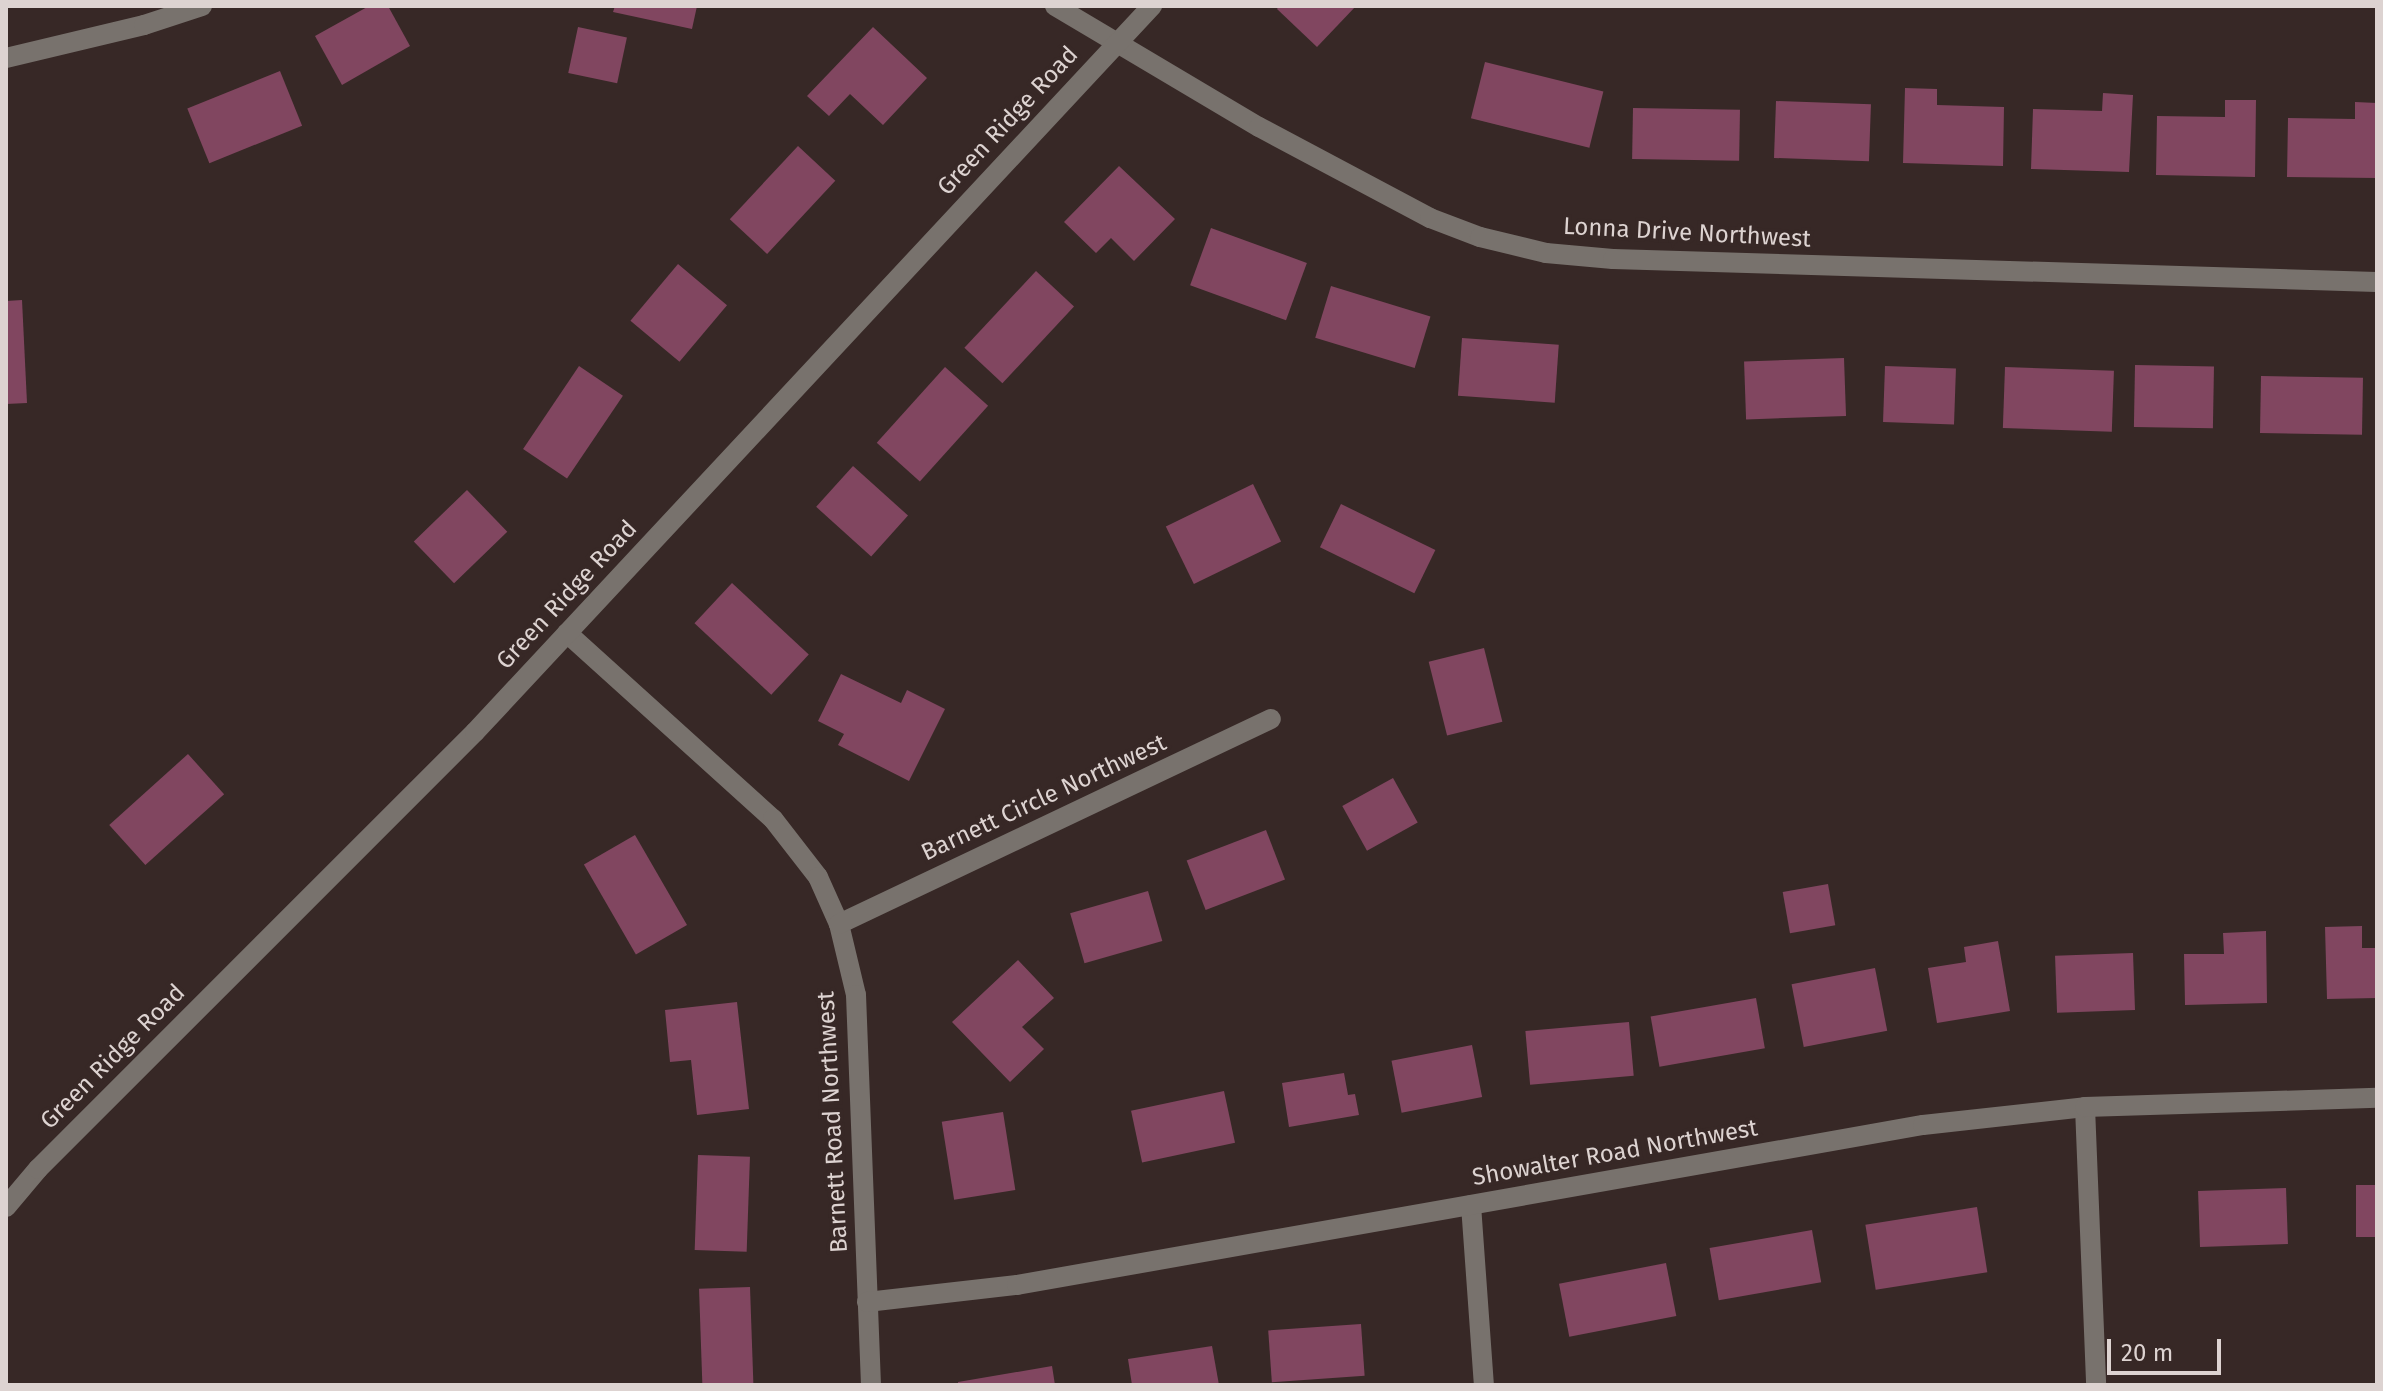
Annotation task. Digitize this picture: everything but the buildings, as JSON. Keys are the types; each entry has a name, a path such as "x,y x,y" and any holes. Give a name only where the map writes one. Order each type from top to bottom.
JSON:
{"street":[{"path":"6,58 144,25 202,6"},
{"name":"Lonna Drive Northwest","path":"1055,6 1259,127 1430,218 1480,237 1546,253 1613,259 2377,282"},
{"name":"Green Ridge Road","path":"6,1207 38,1169 475,732 1152,6"},
{"name":"Barnett Road Northwest","path":"567,633 773,819 818,877 839,924 856,995 871,1385"},
{"name":"Barnett Circle Northwest","path":"839,924 1271,719"},
{"name":"Showalter Road Northwest","path":"867,1302 1017,1285 1923,1125 2085,1107 2377,1098"},
{"path":"2085,1107 2096,1385"},
{"path":"1471,1205 1484,1385"}]}
